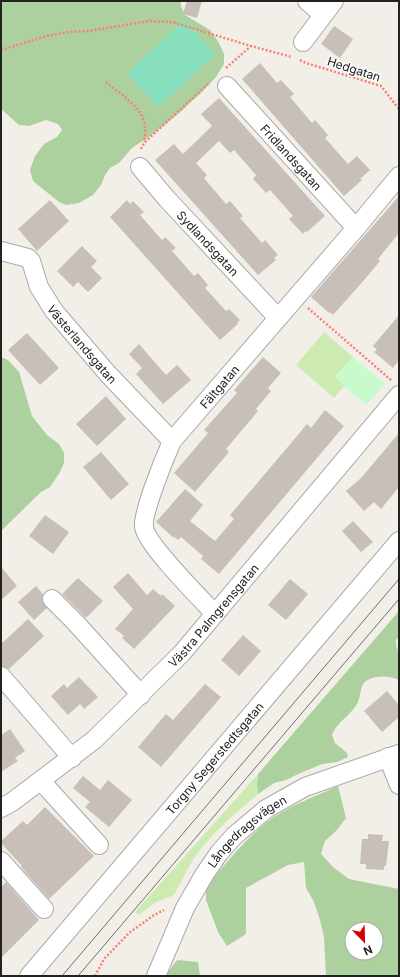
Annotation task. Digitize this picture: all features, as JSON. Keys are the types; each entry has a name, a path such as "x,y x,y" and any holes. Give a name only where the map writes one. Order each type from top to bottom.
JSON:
{"street":[{"path":"308,1 323,15"},
{"path":"299,50 334,1"},
{"name":"Fridlandsgatan","path":"219,80 356,228"},
{"name":"Sydlandsgatan","path":"140,167 167,199 278,318"},
{"name":"Fältgatan","path":"215,614 151,543 144,528 146,511 172,441 399,176"},
{"name":"Västerlandsgatan","path":"1,251 28,258 31,261 39,287 54,311 108,374 172,441"},
{"name":"Västra Palmgrensgatan","path":"1,808 41,781 94,740 182,653 396,389"},
{"name":"Torgny Segerstedtsgatan","path":"29,976 399,541"},
{"path":"52,599 75,622 140,695"},
{"path":"1,676 72,758"},
{"path":"393,756 399,785"},
{"name":"Långedragsvägen","path":"156,976 185,908 204,875 234,836 266,809 305,787 393,756"},
{"path":"41,781 100,845"},
{"path":"1,862 44,909"}],"path":[{"name":"Hedgatan","path":"1,50 47,36 68,32 89,31 149,21 172,22 251,46 299,50 306,63 381,86 399,109"},
{"path":"144,143 219,80 251,46"},
{"path":"106,82 134,105 140,113 146,128 144,143 139,156 140,167"},
{"path":"296,298 396,389"},
{"path":"95,976 104,959 129,933 154,915 168,908 176,905 185,908"}],"green space":[{"path":"1,1 181,1 181,6 185,15 210,30 219,43 224,54 224,64 216,77 178,114 153,134 132,148 119,163 110,168 101,185 93,195 79,203 66,205 59,202 33,181 30,170 35,156 44,144 57,137 62,130 58,124 46,120 29,126 19,125 1,109"},
{"path":"184,20 215,54 159,107 127,74"},
{"path":"324,332 353,357 335,377 345,385 334,398 296,365"},
{"path":"1,357 8,360 19,372 32,416 47,435 59,444 64,453 64,463 50,487 41,492 1,531"},
{"path":"353,357 385,384 366,405 335,378"},
{"path":"399,611 399,637 396,640 396,645 399,655 399,680 390,677 379,677 369,679 362,686 357,704 332,735 335,743 347,753 348,757 337,762 322,764 286,780 274,783 258,794 258,774"},
{"path":"258,774 258,794 223,825 204,845 192,862 174,895 154,903 139,915 135,912"},
{"path":"338,786 346,818 337,830 325,841 321,854 333,867 349,879 399,889 399,976 326,976 324,937 314,902 306,888 304,862 288,865 246,888 246,934 227,946 218,932 206,900 206,887 259,829 275,816 292,806"},
{"path":"177,960 198,962 200,976 167,976 168,972"}],"building":[{"path":"187,1 202,1 197,18 183,14"},
{"path":"334,26 353,39 340,58 321,44"},
{"path":"260,63 277,83 281,80 294,94 290,97 312,123 315,120 328,135 325,138 348,164 357,156 370,170 360,179 362,180 344,196 242,79"},
{"path":"219,98 325,216 303,234 289,219 293,216 270,190 266,193 253,179 256,175 234,150 230,153 219,141 196,163 207,175 204,178 226,204 230,201 243,216 240,218 262,243 265,240 278,255 274,258 276,260 258,275 155,160 174,144 183,154 212,126 201,114"},
{"path":"399,196 399,233 378,259 380,261 365,279 333,315 330,312 329,313 311,297"},
{"path":"50,200 68,220 70,220 37,251 18,229"},
{"path":"127,200 130,204 133,201 144,212 140,215 162,240 165,237 176,248 172,251 194,276 198,273 208,285 205,288 226,311 229,309 240,320 237,323 238,324 220,340 110,217"},
{"path":"82,246 97,261 91,267 102,278 88,292 78,282 73,287 57,271"},
{"path":"399,315 399,360 393,368 374,352 377,350 373,346"},
{"path":"27,333 59,368 40,385 8,350"},
{"path":"139,344 166,375 177,365 191,380 163,404 136,374 142,368 129,354"},
{"path":"263,357 281,373 268,388 271,391 256,409 258,411 226,449 229,452 195,492 174,473 208,433 204,430 237,393 234,390"},
{"path":"106,396 126,419 97,446 76,424"},
{"path":"325,410 344,426 219,574 201,559 203,556 181,537 178,540 175,537 174,538 156,522 185,489 203,505 190,521 215,541 234,519 230,515 307,424 311,428"},
{"path":"399,433 399,487 381,509 374,502 364,511 346,491 361,478"},
{"path":"101,452 129,484 111,500 83,467"},
{"path":"45,515 69,532 53,554 29,536"},
{"path":"353,521 373,542 361,552 342,531"},
{"path":"1,567 17,586 1,600"},
{"path":"128,573 147,595 153,589 161,596 162,594 175,606 134,649 122,638 124,636 115,629 133,609 113,587"},
{"path":"78,578 103,601 86,618 62,594"},
{"path":"290,579 308,594 286,620 268,605"},
{"path":"36,586 43,594 42,601 47,608 34,620 18,602"},
{"path":"28,619 44,636 9,669 1,666 1,644"},
{"path":"243,635 261,651 239,676 221,660"},
{"path":"79,677 98,697 84,709 80,704 68,715 51,696 64,684 67,688"},
{"path":"205,684 221,697 161,767 138,747 166,714 173,720"},
{"path":"387,691 399,705 399,717 382,732 364,711"},
{"path":"10,729 25,751 15,758 18,761 1,772 1,735"},
{"path":"83,776 100,790 108,780 132,800 109,827 85,807 90,802 73,788"},
{"path":"45,807 94,856 49,899 1,843 1,841 23,821 27,825"},
{"path":"368,834 383,835 382,841 389,841 386,866 384,866 384,870 366,869 366,864 360,864 362,839 368,839"},
{"path":"6,882 39,920 1,958 1,887"}],"tram line":[{"path":"62,976 399,579"},
{"path":"78,976 399,599"}]}
